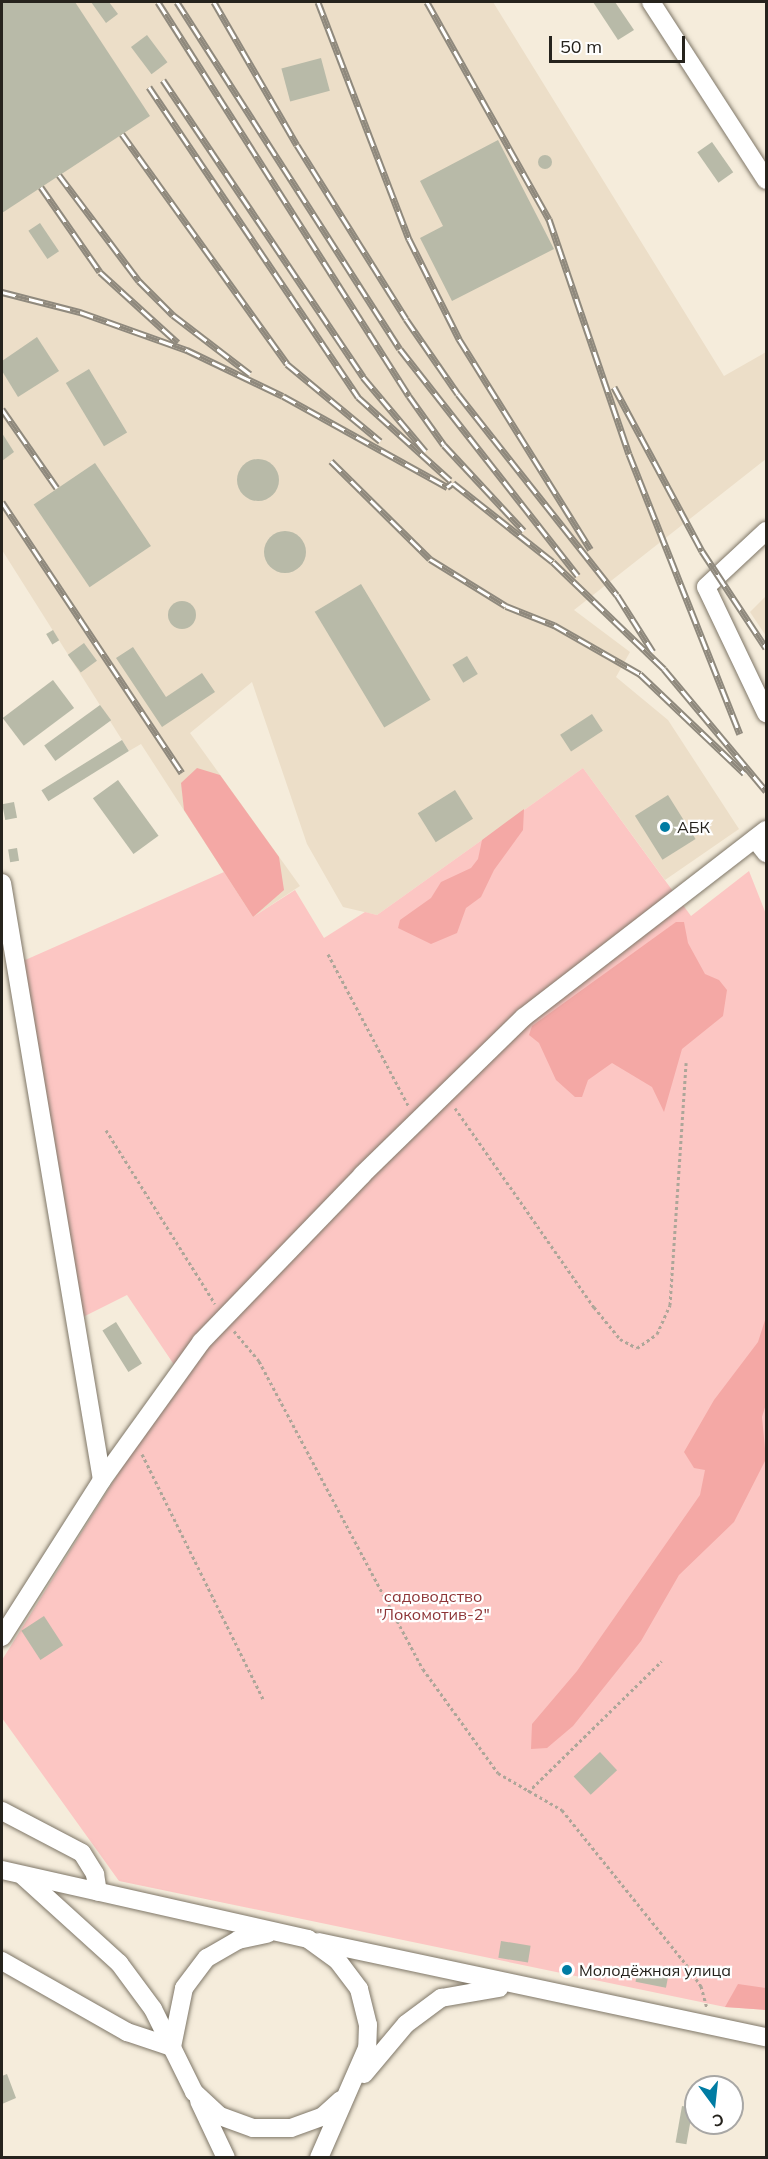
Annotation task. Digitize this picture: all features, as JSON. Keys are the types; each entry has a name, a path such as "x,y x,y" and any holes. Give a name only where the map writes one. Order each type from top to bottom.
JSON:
{"street":[{"path":"651,2 766,180"},
{"path":"766,531 706,587 766,713"},
{"path":"2,1637 102,1480 132,1437 224,1318 417,1121 524,1017 763,841"},
{"path":"2,883 102,1480"},
{"path":"2,1811 82,1853 98,1892"},
{"path":"2,1870 525,1988 766,2037"},
{"path":"22,1875 119,1963 153,2009 226,2157"},
{"path":"172,2047 184,1988 207,1958 238,1940 274,1933"},
{"path":"308,1940 338,1961 359,1989 368,2025 367,2048 351,2092 319,2157"},
{"path":"2,1961 127,2032 172,2047"},
{"path":"191,2084 220,2116 253,2128 291,2128 322,2117 351,2092 406,2024 441,1998 488,1988 525,1988"}],"path":[{"path":"328,954 417,1121"},
{"path":"445,1095 594,1307 620,1339 637,1348 657,1334 670,1305 686,1063"},
{"path":"106,1130 224,1318 259,1361 423,1669 498,1773 562,1810 686,1964 701,1986 706,2024"},
{"path":"132,1437 264,1701"},
{"path":"528,1792 662,1661"}],"shaded area":[{"path":"2,2 493,2 724,376 766,352 766,459 574,610 630,652 616,677 668,720 739,829 665,880 583,768 377,915 343,907 307,844 252,682 190,733 300,886 253,917 141,744 129,751 2,550"},
{"path":"766,596 766,636 750,612"},
{"path":"197,768 220,775 279,857 284,890 253,917 184,810 181,783"},
{"path":"524,809 523,830 494,870 481,897 466,908 457,933 431,944 398,928 400,920 431,898 441,882 471,868 478,859 482,840"},
{"path":"676,922 684,922 688,943 705,974 719,980 727,990 723,1016 682,1049 664,1112 652,1087 612,1063 588,1080 582,1097 575,1097 556,1080 539,1043 529,1035 532,1026"},
{"path":"766,1317 766,1404 762,1417 766,1459 734,1522 679,1575 641,1641 573,1726 547,1748 531,1749 532,1724 577,1671 700,1495 705,1470 694,1468 684,1452 714,1400 758,1342"},
{"path":"738,1984 766,1988 766,2010 725,2007"}],"green space":[{"name":"садоводство \"Локомотив-2\"","path":"583,768 691,916 749,871 766,914 766,2010 725,2007 119,1881 2,1718 2,1660 131,1453 185,1381 127,1295 81,1318 23,961 224,872 253,917 295,890 324,938 365,912 377,915"}],"building":[{"path":"2,2 75,2 150,116 2,213"},
{"path":"91,2 109,2 118,14 106,23"},
{"path":"593,2 615,2 634,30 618,40"},
{"path":"147,35 167,62 151,74 131,47"},
{"path":"321,58 330,91 290,101 281,69"},
{"path":"498,140 554,249 452,301 420,238 443,226 420,181"},
{"path":"712,142 733,172 718,183 697,152"},
{"path":"545,155 550,157 552,162 550,167 545,169 540,167 538,162 540,157"},
{"path":"40,223 59,251 47,259 28,231"},
{"path":"37,337 59,371 18,397 2,371 2,361"},
{"path":"89,369 127,432 104,446 66,383"},
{"path":"2,433 14,452 2,461"},
{"path":"258,459 273,465 279,480 273,495 258,501 243,495 237,480 243,465"},
{"path":"95,463 151,546 90,587 34,504"},
{"path":"285,531 300,537 306,552 300,567 285,573 270,567 264,552 270,537"},
{"path":"361,584 431,700 384,728 315,612"},
{"path":"182,601 192,605 196,615 192,625 182,629 172,625 168,615 172,605"},
{"path":"53,630 59,640 52,644 46,634"},
{"path":"84,643 97,661 81,673 68,655"},
{"path":"133,647 166,697 202,673 215,692 162,727 116,658"},
{"path":"467,656 478,674 463,683 452,665"},
{"path":"53,680 74,708 24,746 3,718"},
{"path":"100,705 111,720 55,761 44,746"},
{"path":"592,714 603,731 571,751 560,735"},
{"path":"122,740 129,751 48,801 41,790"},
{"path":"118,780 159,836 133,854 93,798"},
{"path":"455,790 473,819 436,842 418,813"},
{"name":"АБК","path":"668,795 696,839 662,860 635,816"},
{"path":"14,802 17,818 5,820 2,804"},
{"path":"17,848 19,861 10,862 8,849"},
{"path":"116,1322 142,1364 128,1372 102,1330"},
{"path":"44,1616 63,1645 40,1660 21,1631"},
{"path":"600,1752 617,1770 591,1795 574,1777"},
{"path":"501,1941 531,1946 528,1962 498,1958"},
{"path":"638,1969 668,1975 666,1988 636,1982"},
{"path":"7,2074 16,2098 2,2104 2,2076"},
{"path":"682,2106 684,2106 684,2135 688,2135 686,2144 676,2142"}],"railway":[{"path":"158,2 409,396 444,445 524,531"},
{"path":"177,2 400,349 578,576"},
{"path":"214,2 297,145 406,319 458,394 617,595 653,652"},
{"path":"318,2 409,239 459,339 590,549"},
{"path":"427,2 549,219 629,454 740,734"},
{"path":"163,80 363,377 425,451"},
{"path":"149,87 358,397 450,480"},
{"path":"122,134 287,364 380,441"},
{"path":"59,175 139,281 173,315 250,374"},
{"path":"41,187 100,272 178,343"},
{"path":"2,292 80,312 187,350 283,396 447,487 453,483 553,562 664,669 766,791"},
{"path":"614,387 702,551 766,648"},
{"path":"2,409 57,488"},
{"path":"331,461 430,559 506,606 554,625 640,674 744,773"},
{"path":"2,502 182,773"}],"place":[{"name":"АБК","path":"665,827"},
{"name":"Молодёжная улица","path":"567,1970"}]}
